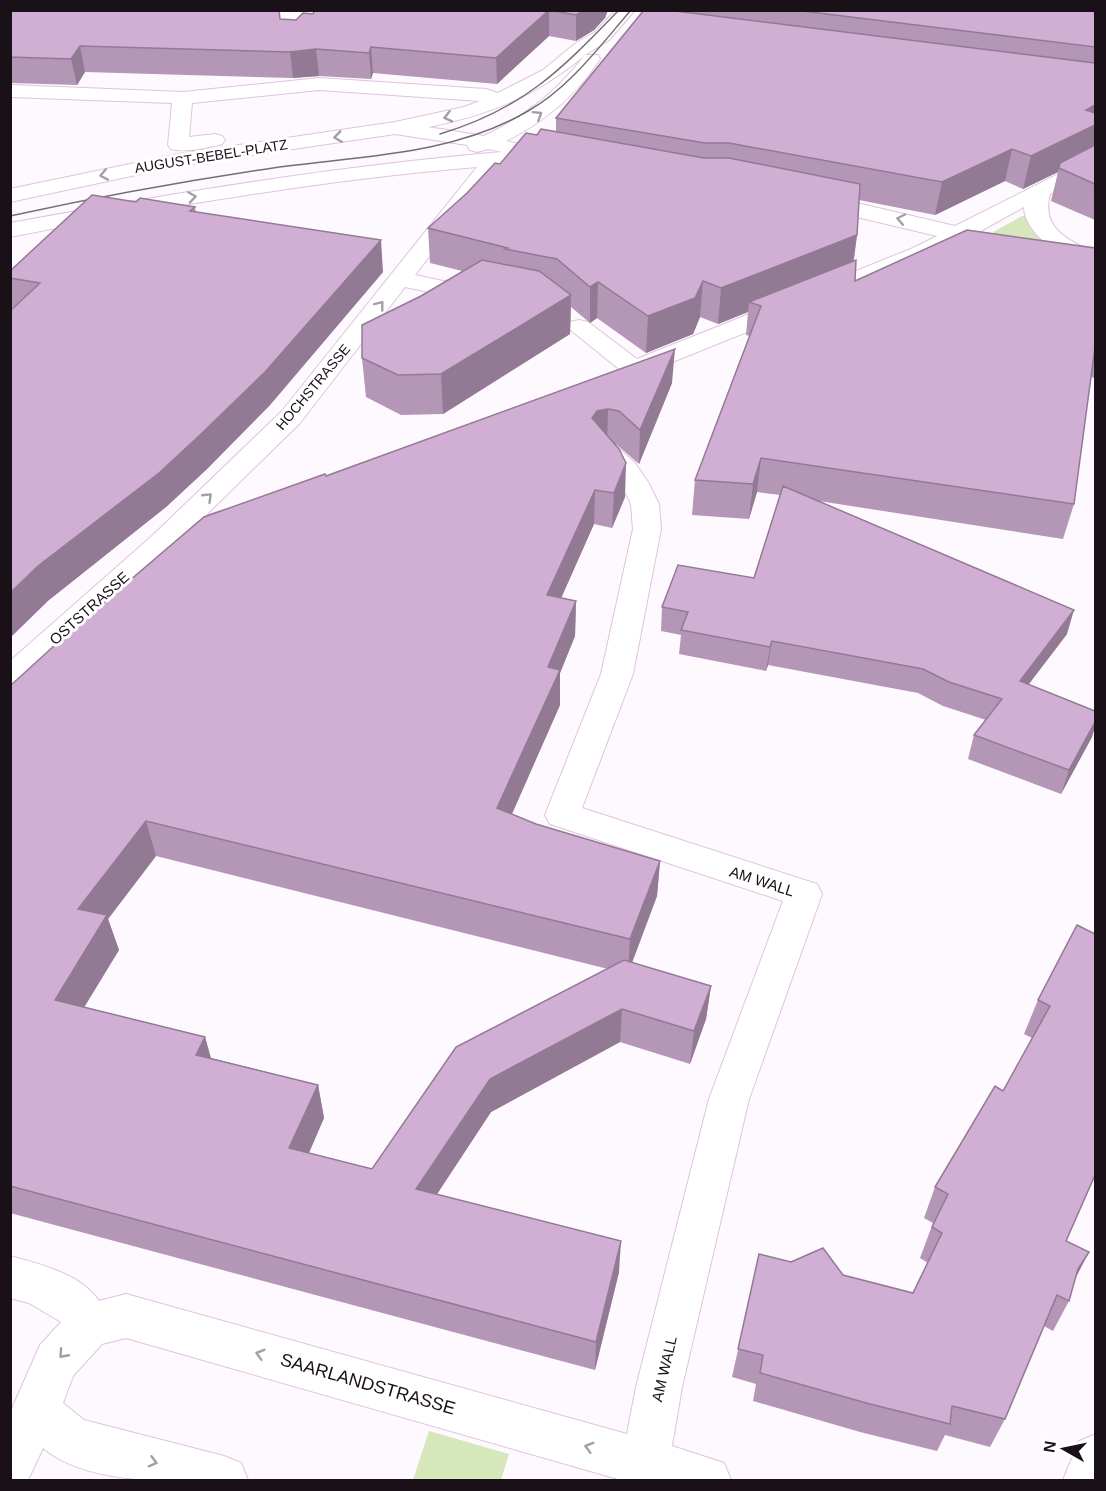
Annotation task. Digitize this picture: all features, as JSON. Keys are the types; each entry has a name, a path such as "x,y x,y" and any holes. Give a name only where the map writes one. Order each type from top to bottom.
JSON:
{"street":[{"name":"HOCHSTRASSE","path":"394,119 470,112 498,101 550,74 607,31 626,10"},
{"path":"607,31 635,29"},
{"name":"HOCHSTRASSE","path":"166,538 291,417 401,266 490,151 506,135 547,110 577,79 607,31"},
{"path":"10,91 183,98 319,84 486,95 498,101"},
{"path":"402,88 394,119 490,151 573,161"},
{"name":"AUGUST-BEBEL-PLATZ","path":"183,98 178,145 394,119"},
{"name":"AUGUST-BEBEL-PLATZ","path":"10,196 178,160 394,119"},
{"path":"11,236 69,218 170,200 413,165 490,151"},
{"path":"571,321 623,373 932,248 1039,193 1095,161"},
{"path":"1039,193 1035,212 1041,225 1065,248 1095,264"},
{"path":"794,196 958,233 986,249 932,248 891,240"},
{"path":"69,218 127,216 163,222"},
{"path":"1095,264 1043,259 1095,270"},
{"path":"401,266 443,288 469,286 503,293"},
{"name":"AM WALL","path":"616,461 645,504 646,529 617,674 562,816 804,894 729,1099 659,1387 644,1472"},
{"path":"166,538 257,509"},
{"name":"OSTSTRASSE","path":"10,679 166,538"},
{"path":"10,1277 37,1284 76,1305 90,1325 56,1360 36,1412 10,1466"},
{"name":"SAARLANDSTRASSE","path":"90,1325 126,1316 644,1472 707,1480"},
{"path":"36,1412 72,1441 224,1480"},
{"path":"1087,1480 1095,1458"}],"green space":[{"path":"1026,216 1055,249 994,235 993,232"},
{"path":"429,1431 509,1454 501,1480 413,1480"}],"building":[{"path":"10,10 279,10 280,19 296,20 303,13 313,14 315,10 549,10 496,58 371,47 369,53 316,49 290,52 80,46 71,59 10,57"},
{"path":"549,10 584,10 576,15"},
{"path":"644,10 667,10 1095,63 1095,105 1086,110 1095,113 1095,125 1031,156 1012,149 942,182 729,143 705,143 556,118"},
{"path":"794,10 1095,10 1095,47"},
{"path":"541,129 704,158 729,158 860,184 857,235 721,288 703,281 695,298 648,316 598,282 590,287 557,259 505,249 508,248 428,228 467,193 495,163 500,164 526,133 537,135"},
{"path":"1095,145 1095,184 1059,168 1060,163"},
{"path":"92,195 136,202 140,198 195,207 190,211 381,240 265,372 200,435 159,473 38,566 10,593 10,311 40,283 10,278 10,271"},
{"path":"967,230 1095,248 1095,347 1074,504 761,458 753,484 695,480 761,306 749,302 856,260 855,281"},
{"path":"482,260 539,271 571,295 441,374 398,375 362,358 362,325 421,296"},
{"path":"675,349 640,430 619,411 608,409 597,411 592,418 619,449 626,463 614,493 595,490 547,595 576,601 548,667 560,670 497,808 536,824 660,861 630,939 146,821 78,909 107,915 55,1000 205,1037 196,1055 318,1085 289,1148 372,1169 456,1047 624,960 711,986 694,1031 622,1009 490,1079 416,1189 621,1241 596,1342 10,1186 10,686 204,517 325,474 326,476"},
{"path":"783,486 1074,610 1020,681 1095,711 1095,722 1069,770 974,735 1002,699 949,682 923,669 772,641 770,647 681,630 688,612 662,607 678,565 754,578"},
{"path":"1077,925 1095,934 1095,1175 1066,1241 1089,1252 1078,1269 1069,1301 1057,1295 1005,1419 952,1406 950,1424 760,1373 763,1355 738,1349 759,1254 791,1262 823,1248 843,1275 913,1293 942,1233 932,1227 948,1194 935,1187 995,1086 1003,1091 1050,1006 1038,1000"}],"tram line":[{"path":"440,134 495,113 518,100 578,52 619,10"},
{"path":"10,216 174,184 273,168 404,152 468,137 499,126 543,101 584,65 631,10"}]}
